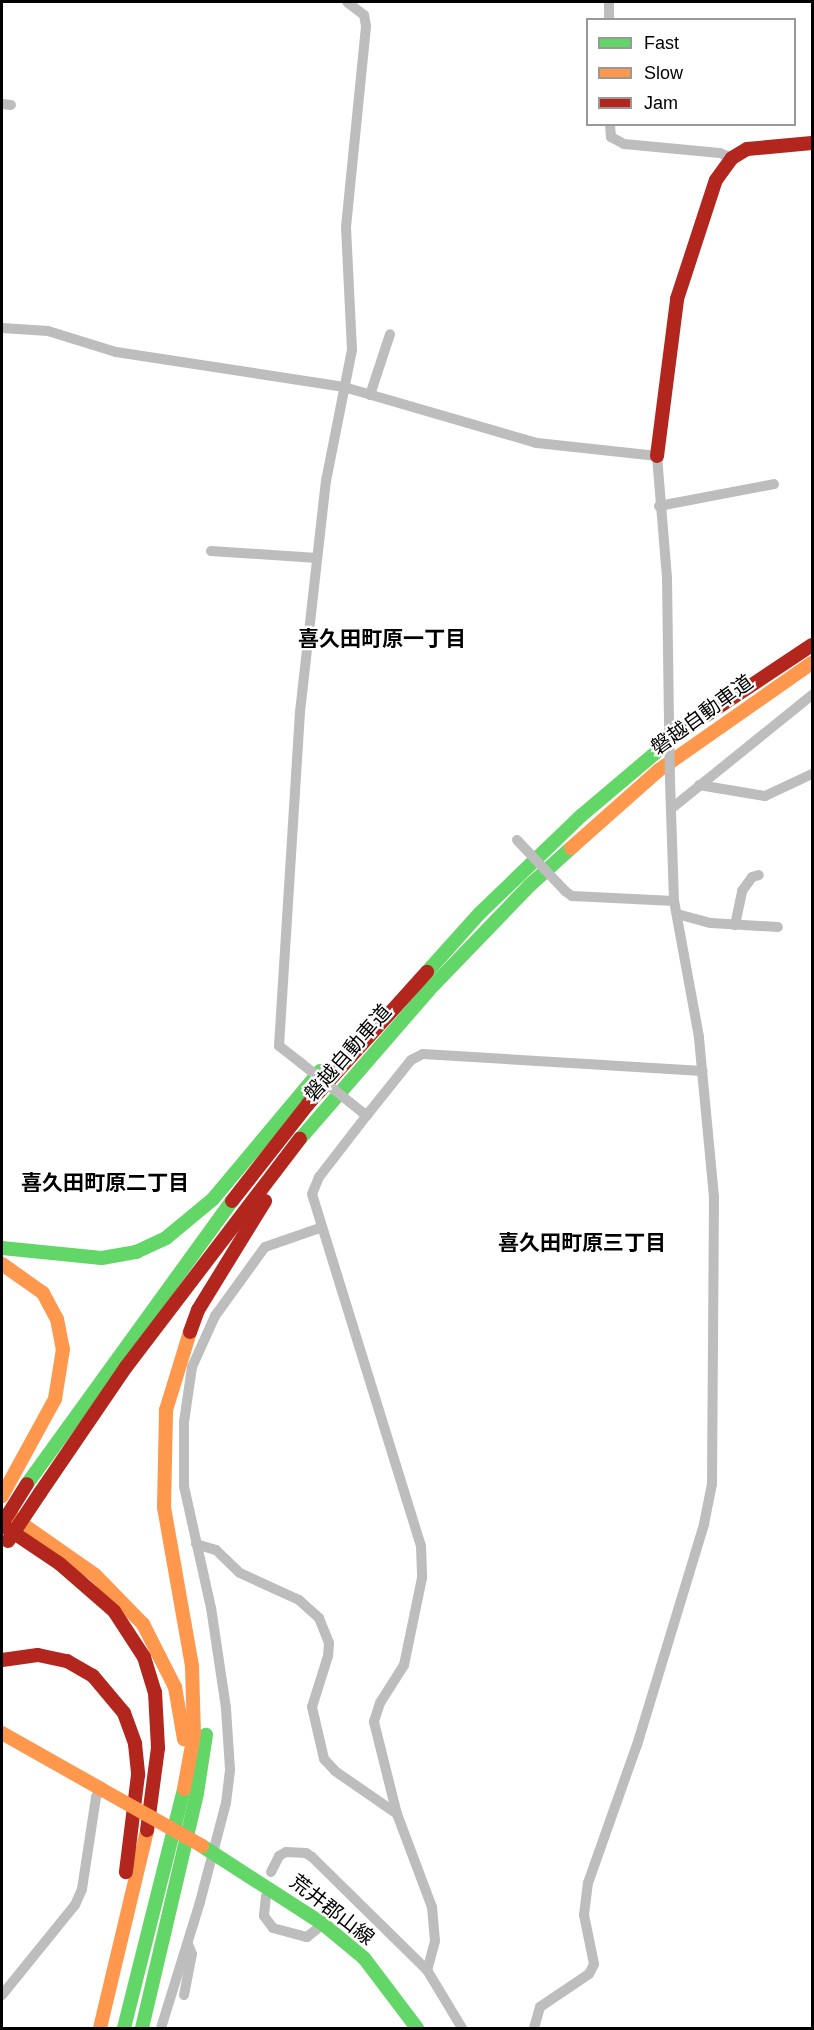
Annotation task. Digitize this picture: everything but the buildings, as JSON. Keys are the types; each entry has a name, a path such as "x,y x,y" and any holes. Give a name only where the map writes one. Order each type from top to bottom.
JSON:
{"main road":[{"path":"657,456 677,299 712,189 732,158 757,146 813,143"},
{"name":"磐越自動車道","path":"2,1524 27,1484 196,1247 308,1104 415,983 516,877 582,815 683,730 813,645"},
{"name":"磐越自動車道","path":"5,1546 40,1493 224,1235 368,1059 491,924 591,827 659,770 813,663"},
{"path":"2,1248 102,1258 136,1252 166,1238 213,1199 338,1051 415,983"},
{"path":"124,2028 184,1791 193,1742 194,1683 164,1508 166,1410 176,1368 198,1310 263,1203 368,1059"},
{"path":"2,1264 21,1274 43,1293 57,1319 63,1349 55,1399 2,1496"},
{"path":"142,2028 197,1793 206,1726 201,1651 164,1508"},
{"path":"2,1510 95,1575 143,1624 169,1671 179,1702 184,1736 184,1791"},
{"path":"2,1524 60,1564 99,1596 126,1625 151,1674 157,1709 158,1768 153,1809 100,2028"},
{"path":"60,1564 117,1624 133,1654 143,1688 148,1724 147,1780 87,2028"},
{"path":"2,1660 38,1655 68,1661 93,1676 124,1713 135,1744 138,1775 126,1872"},
{"path":"2,1733 101,1789"},
{"name":"荒井郡山線","path":"101,1789 208,1849 323,1924 363,1958 417,2028"},
{"path":"129,2028 138,1971"}],"street":[{"path":"347,2 364,15 366,26 346,227 352,343 326,481 300,712 279,1046 364,1113"},
{"path":"609,2 609,18"},
{"path":"610,126 611,137 624,144 720,153 732,158"},
{"path":"2,328 48,331 90,346 157,359 344,387 537,443 657,456 659,506 667,578 674,901 702,1071 714,1197 710,1501 637,1745 588,1883 584,1915 594,1964 589,1974 543,2004 535,2017 534,2028"},
{"path":"370,395 390,334"},
{"path":"659,506 774,484"},
{"path":"211,551 317,558"},
{"path":"672,808 813,695"},
{"path":"699,785 754,797 774,794 813,774"},
{"path":"514,837 572,896 674,901"},
{"path":"735,925 742,891 752,877 759,875"},
{"path":"676,914 735,925 778,927"},
{"path":"427,1970 435,1941 432,1907 397,1814 374,1722 380,1703 401,1673 410,1646 422,1578 422,1546 320,1228 313,1202 314,1185 364,1113 411,1060 423,1054 702,1071"},
{"path":"161,2028 188,1944 208,1849 226,1803 230,1744 211,1608 196,1544 182,1458 188,1391 201,1340 230,1292 265,1247 320,1228"},
{"path":"196,1544 216,1550 240,1573 299,1600 319,1618 329,1643 328,1656 312,1707 324,1759 334,1771 397,1814"},
{"path":"2,1995 75,1905 82,1889 96,1797 101,1789"},
{"path":"271,1872 283,1854 306,1853 427,1970 462,2028"},
{"path":"266,1896 264,1916 273,1928 307,1937 323,1924"},
{"path":"184,1995 192,1954 188,1944"}],"traffic: fast":[{"path":"427,972 480,913 582,815 678,734"},
{"path":"300,1139 428,991 529,886 571,848"},
{"path":"2,1248 102,1258 136,1252 166,1238 213,1199 320,1071"},
{"path":"27,1484 232,1201"},
{"path":"142,2028 197,1793 206,1735"},
{"path":"124,2028 184,1789"},
{"path":"202,1846 323,1924 364,1958 417,2028"}],"traffic: slow":[{"path":"571,848 659,770 812,663"},
{"path":"2,1264 43,1293 57,1319 63,1349 55,1399 2,1496"},
{"path":"184,1789 194,1734 192,1666 164,1508 166,1410 190,1332"},
{"path":"8,1514 95,1575 143,1624 175,1687 184,1739"},
{"path":"2,1733 101,1789"},
{"path":"101,1789 202,1846"},
{"path":"100,2028 147,1830"}],"traffic: jam":[{"path":"657,456 677,299 716,180 732,158 747,149 812,143"},
{"path":"678,734 812,645"},
{"path":"232,1201 308,1104 427,972"},
{"path":"40,1493 126,1367 300,1139"},
{"path":"190,1332 198,1310 265,1201"},
{"path":"2,1524 27,1484"},
{"path":"8,1541 40,1493"},
{"path":"2,1525 60,1564 114,1611 144,1657 155,1692 158,1748 147,1830"},
{"path":"2,1660 38,1655 67,1661 93,1676 124,1713 135,1744 138,1775 126,1872"}],"district":[{"name":"喜久田町原一丁目","path":"382,639"},
{"name":"喜久田町原二丁目","path":"105,1183"},
{"name":"喜久田町原三丁目","path":"582,1243"}]}
